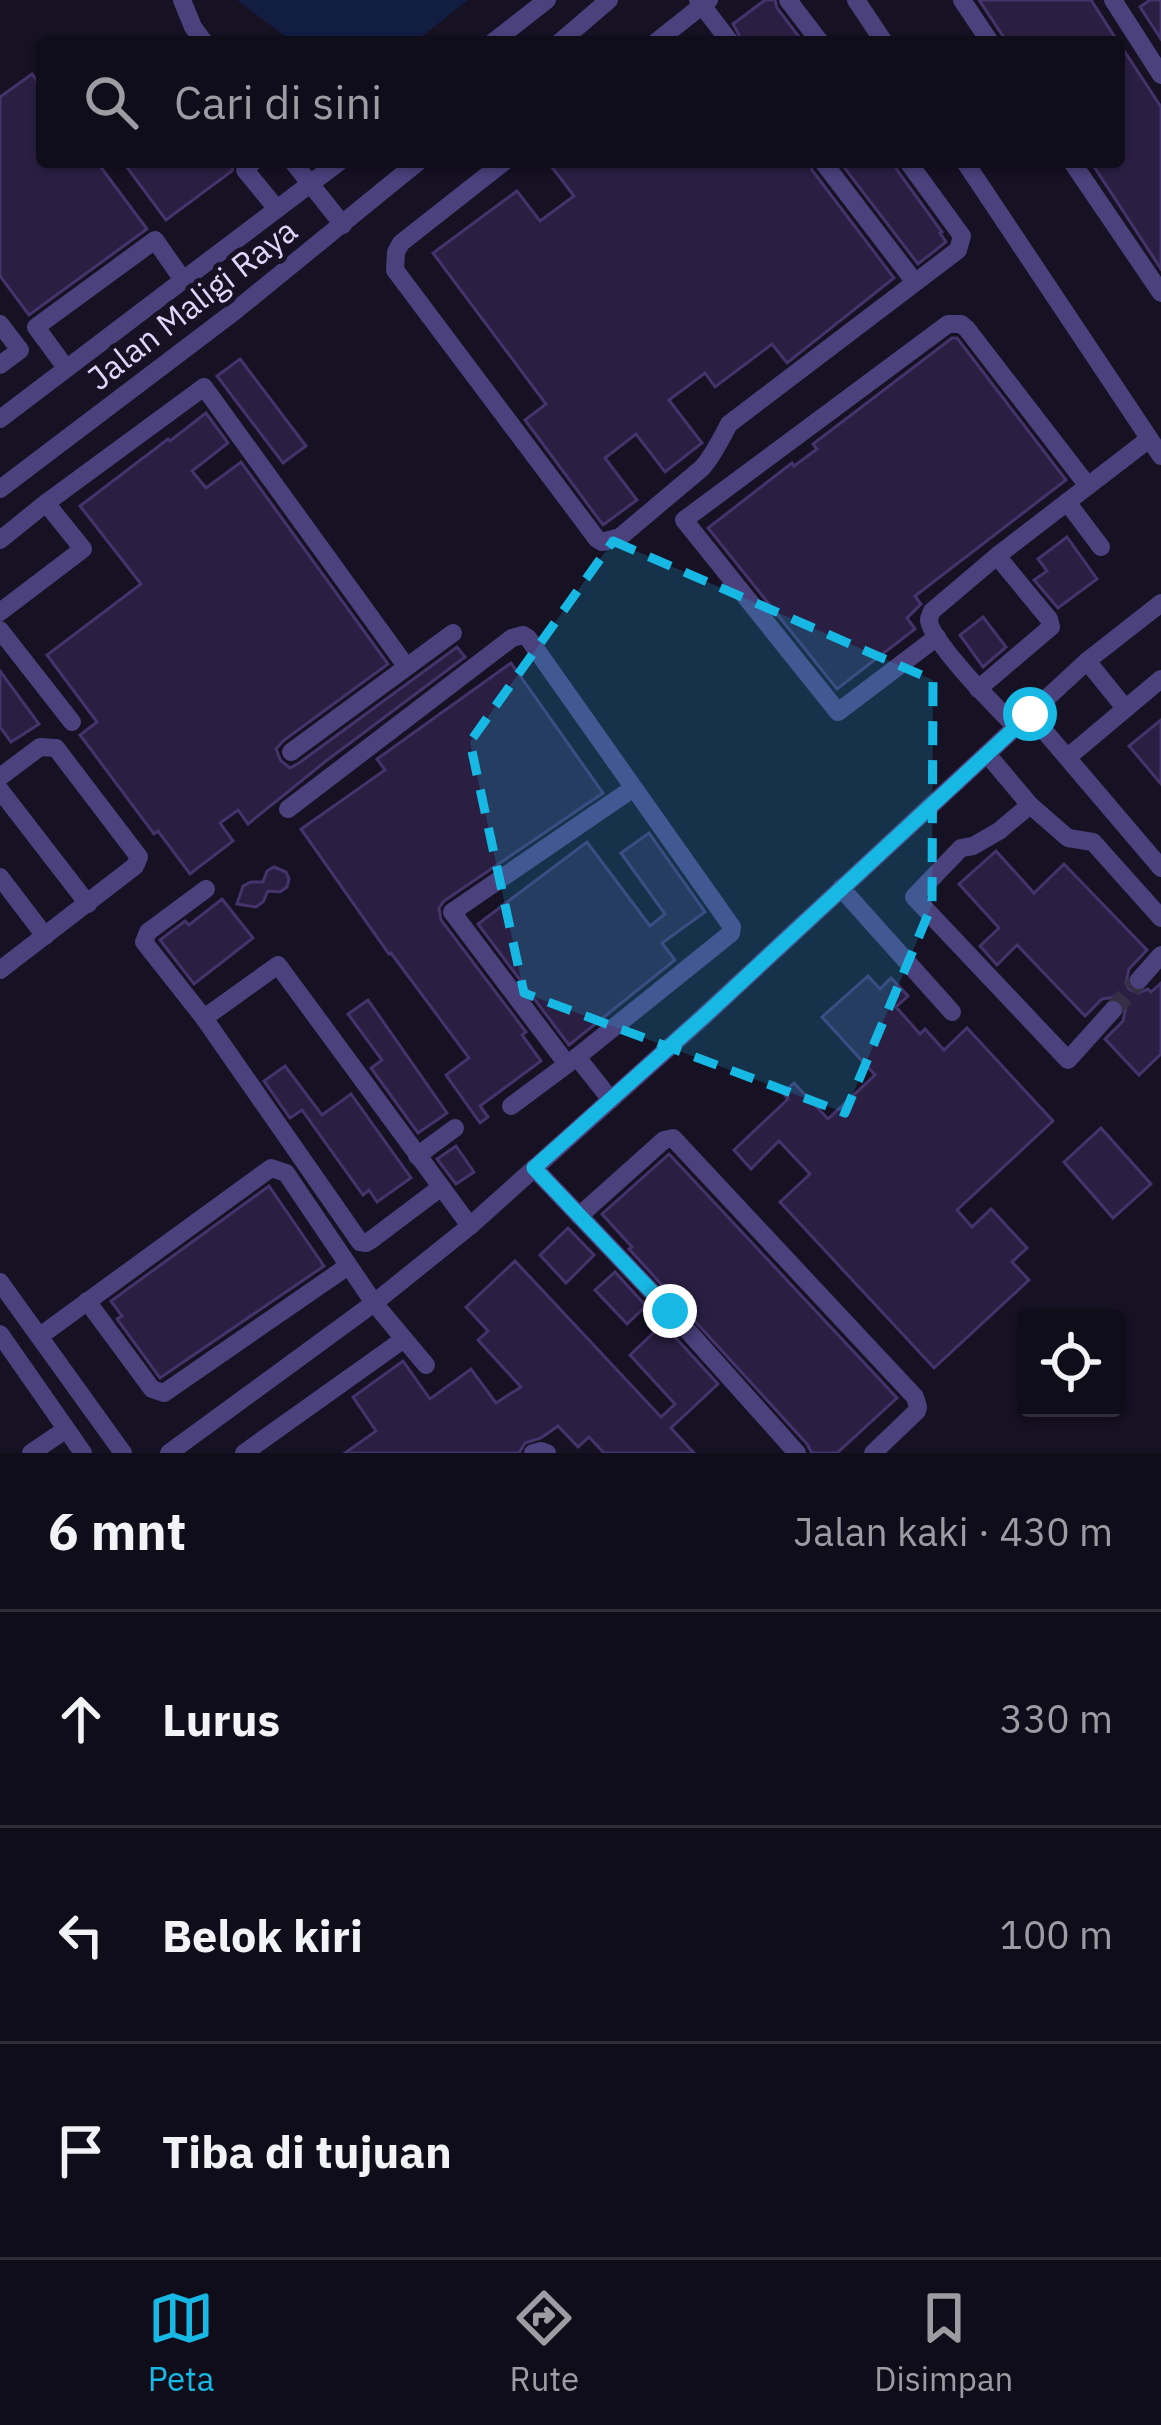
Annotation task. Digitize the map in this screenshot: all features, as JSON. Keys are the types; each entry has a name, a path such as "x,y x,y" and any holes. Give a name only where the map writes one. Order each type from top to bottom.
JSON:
{"street":[{"path":"182,0 200,36"},
{"path":"501,36 547,0"},
{"path":"567,36 609,0"},
{"path":"788,0 815,36"},
{"path":"856,0 880,36"},
{"path":"962,0 986,36"},
{"path":"1113,0 1161,75"},
{"path":"663,36 703,2 726,36"},
{"path":"246,168 277,209"},
{"path":"297,168 343,225"},
{"name":"Jalan Maligi Raya","path":"0,419 331,168"},
{"name":"Jalan Maligi Raya","path":"0,490 411,168"},
{"path":"496,168 401,243 395,270 602,542 620,536 702,468 730,424 958,250 962,236 912,168"},
{"path":"828,168 914,281"},
{"path":"968,168 1161,456"},
{"path":"1076,168 1161,293"},
{"path":"66,368 36,327 155,240 184,280"},
{"path":"937,637 838,712 684,520 947,324 955,323 967,329 1088,486"},
{"path":"0,324 20,350 0,365"},
{"path":"0,540 204,387 406,666"},
{"path":"1149,439 997,556 928,617 937,637 978,688 1068,757 1161,868"},
{"path":"1067,502 1101,547"},
{"path":"0,612 83,549 46,503"},
{"path":"978,688 1052,627 997,556"},
{"path":"169,1453 374,1303 470,1226 1087,661 1161,603"},
{"path":"0,630 72,722"},
{"path":"292,752 453,633"},
{"path":"288,809 512,638 523,635 728,921 731,933 511,1106"},
{"path":"1087,661 1125,707"},
{"path":"1068,757 1161,679"},
{"path":"0,777 40,747 56,748 139,857 135,866 88,904 2,963"},
{"path":"987,754 1030,805 1068,838 1094,842 1161,918"},
{"path":"611,1100 572,1061 452,913 632,789"},
{"path":"0,790 88,904"},
{"path":"1030,805 1000,831 961,848 914,897 1068,1060 1113,1010"},
{"path":"0,877 45,936"},
{"path":"1113,898 1130,882"},
{"path":"841,888 952,1012"},
{"path":"206,889 155,926 144,942 204,1018 360,1242 366,1244 440,1188"},
{"path":"1139,980 1161,955"},
{"path":"204,1018 278,965 470,1226"},
{"path":"417,1156 455,1128"},
{"path":"579,1216 664,1140 673,1138 915,1397 916,1411 873,1453"},
{"path":"40,1336 271,1168 286,1173 374,1303 426,1365"},
{"path":"534,1168 797,1453"},
{"path":"87,1300 152,1389 164,1393 348,1266"},
{"path":"0,1282 123,1453"},
{"path":"0,1334 82,1453"},
{"path":"244,1453 404,1339"},
{"path":"31,1453 65,1430"},
{"path":"533,1453 547,1453"}],"highlighted area":[{"path":"613,541 933,680 932,905 845,1113 524,993 470,742"}],"water":[{"path":"237,0 468,0 422,36 285,36"}],"building":[{"path":"765,0 775,0 798,36 740,36 733,24"},
{"path":"979,0 1091,0 1114,36 1003,36"},
{"path":"1161,0 1161,39 1140,7"},
{"path":"1125,52 1161,107 1161,269 1095,168 1125,168"},
{"path":"32,74 36,80 36,168 101,168 147,229 29,315 0,276 0,97"},
{"path":"127,168 233,168 232,171 166,220"},
{"path":"553,168 812,168 894,278 787,363 772,344 715,387 705,373 669,400 702,443 665,472 636,434 605,458 637,500 603,525 525,420 546,404 433,253 517,191 540,221 574,196"},
{"path":"845,168 896,168 946,242 918,264"},
{"path":"957,338 1066,480 915,596 921,604 907,618 915,629 837,689 708,528 817,449 813,444"},
{"path":"240,359 306,446 283,463 217,376"},
{"path":"206,413 228,443 192,471 206,488 241,462 388,664 283,741 276,749 281,761 290,768 299,763 457,647 465,657 248,824 238,810 220,823 233,841 190,874 80,735 97,722 47,655 141,584 80,506"},
{"path":"1067,537 1097,579 1058,608 1034,580 1047,571 1038,559"},
{"path":"983,617 1006,647 983,667 960,635"},
{"path":"511,663 603,793 439,908 441,920 526,1032 522,1035 541,1061 480,1106 488,1117 480,1123 446,1075 469,1058 301,829 385,770 377,759"},
{"path":"0,671 39,724 11,742 0,727"},
{"path":"1161,720 1161,784 1129,746"},
{"path":"649,833 705,912 662,943 675,960 569,1045 478,924 587,842 650,926 665,914 621,853"},
{"path":"996,851 1034,893 1064,864 1147,950 1129,969 1126,983 1138,993 1151,992 1161,983 1161,1054 1139,1075 1105,1039 1123,1021 1126,1007 1121,999 1102,999 1085,1016 1017,945 997,965 980,946 999,928 959,884"},
{"path":"274,867 286,872 287,887 268,891 256,907 237,904 243,886 263,882"},
{"path":"222,899 253,938 194,984 160,940"},
{"path":"868,976 880,989 891,978 908,996 896,1007 920,1034 925,1029 944,1050 967,1028 1053,1121 957,1210 972,1227 991,1209 1027,1248 1012,1262 1029,1280 934,1368 780,1202 810,1174 779,1141 751,1169 734,1150 788,1099 783,1093 794,1083 828,1119 875,1075 822,1017"},
{"path":"368,1000 447,1113 418,1133 371,1068 382,1060 348,1014"},
{"path":"285,1066 322,1115 351,1094 411,1178 377,1202 369,1190 363,1195 302,1110 290,1118 264,1081"},
{"path":"1101,1128 1151,1184 1113,1218 1064,1162"},
{"path":"456,1146 474,1172 456,1184 437,1159"},
{"path":"669,1154 897,1398 837,1453 812,1453 602,1214"},
{"path":"269,1186 324,1266 160,1378 117,1319 122,1316 111,1301"},
{"path":"568,1228 594,1255 566,1283 540,1255"},
{"path":"515,1261 661,1417 675,1404 630,1355 663,1324 718,1384 671,1428 694,1453 604,1453 589,1437 578,1447 558,1426 525,1443 519,1453 345,1453 376,1431 353,1397 403,1361 430,1399 471,1369 496,1403 521,1387 478,1340 488,1331 466,1307"},
{"path":"615,1272 646,1306 627,1324 595,1290"}],"tunnel":[{"path":"1113,1010 1139,980"}],"route":[{"path":"670,1311 534,1168 1030,714"}]}
